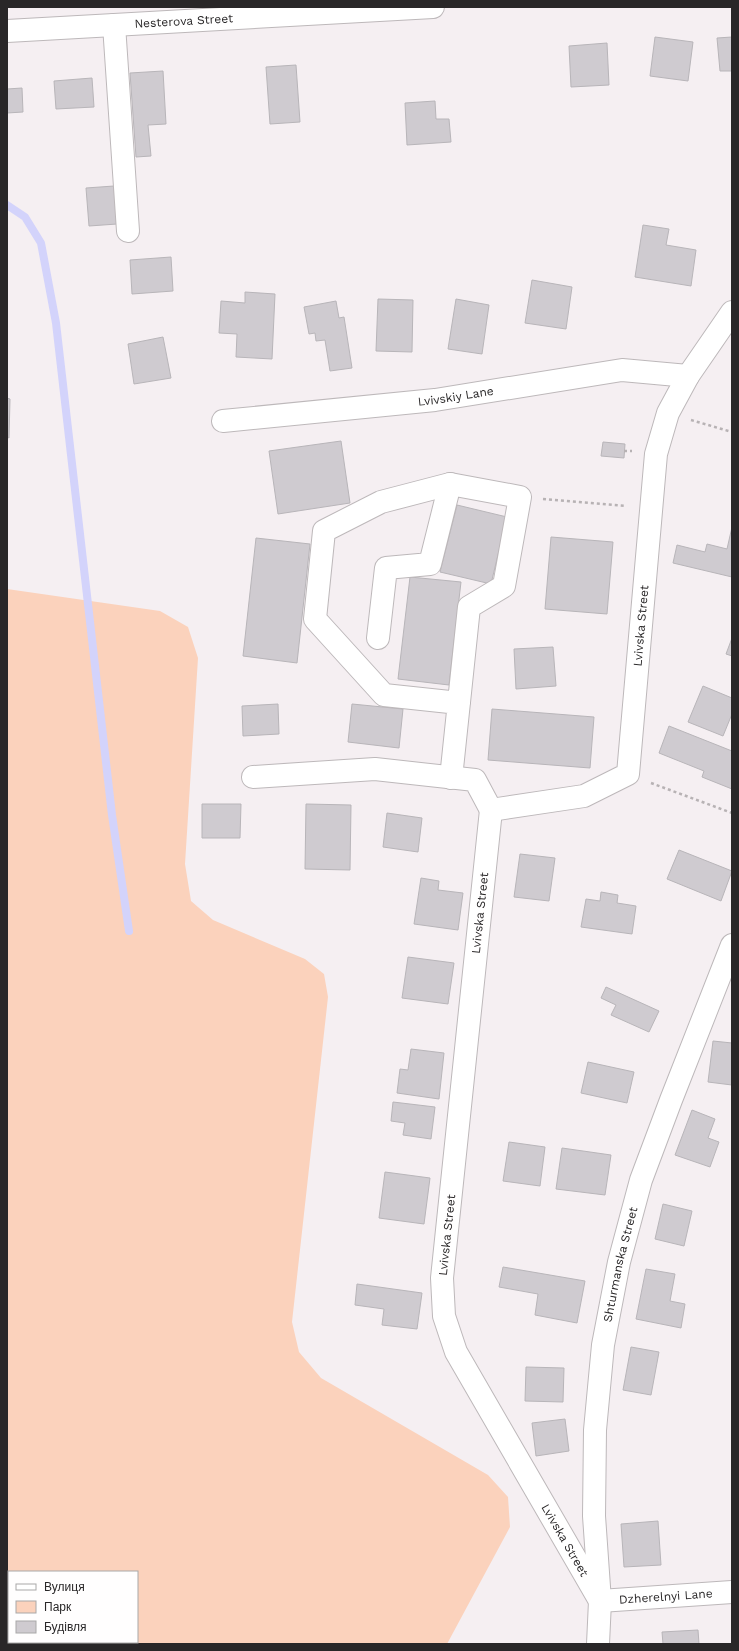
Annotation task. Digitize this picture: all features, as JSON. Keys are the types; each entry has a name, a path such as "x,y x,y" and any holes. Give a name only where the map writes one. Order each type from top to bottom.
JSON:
{"street":[{"name":"Nesterova Street","path":"7,31 433,7"},
{"path":"114,25 128,231"},
{"name":"Lvivska Street","path":"628,774 656,454 668,413 688,376 732,312"},
{"name":"Lvivskiy Lane","path":"222,421 435,400 622,370 688,376"},
{"path":"378,638 386,568 430,564 450,484"},
{"path":"451,778 459,703 469,607 504,586 520,497 450,484 382,502 324,531 314,619 384,695 459,703"},
{"path":"253,777 375,769 475,780 491,810 584,796 628,774"},
{"name":"Lvivska Street","path":"491,810 442,1278 444,1316 456,1352 600,1601"},
{"name":"Shturmanska Street","path":"598,1644 600,1601 594,1516 594,1430 603,1346 618,1262 641,1180 732,945"},
{"name":"Dzherelnyi Lane","path":"600,1601 732,1592"}],"path":[{"path":"668,413 732,432"},
{"path":"554,500 617,505"},
{"path":"628,774 732,814"}],"green space":[{"path":"7,589 160,611 188,627 198,658 185,864 191,901 213,920 305,959 324,974 328,997 292,1322 299,1352 321,1378 488,1475 508,1497 510,1527 447,1644 7,1644"}],"building":[{"path":"655,37 693,42 688,81 650,76"},
{"path":"732,37 732,71 720,71 717,38"},
{"path":"607,43 609,85 571,87 569,46"},
{"path":"296,65 300,122 270,124 266,67"},
{"path":"163,71 166,124 148,125 151,156 136,157 130,73"},
{"path":"92,78 94,107 56,109 54,81"},
{"path":"22,88 23,112 7,113 7,89"},
{"path":"435,101 436,119 449,119 451,142 407,145 405,103"},
{"path":"114,186 117,224 89,226 86,188"},
{"path":"643,225 669,229 666,245 696,250 691,286 635,277"},
{"path":"171,257 173,291 132,294 130,260"},
{"path":"532,280 572,287 566,329 525,323"},
{"path":"245,292 275,294 272,359 236,357 237,334 219,333 221,301 245,303"},
{"path":"378,299 413,300 412,352 376,351"},
{"path":"456,299 489,305 482,354 448,349"},
{"path":"336,301 339,318 344,317 352,368 330,371 325,340 316,341 315,333 309,334 304,307"},
{"path":"163,337 171,378 134,384 128,344"},
{"path":"7,398 10,399 9,438 7,437"},
{"path":"341,441 350,503 278,514 269,451"},
{"path":"603,442 625,444 624,458 601,456"},
{"path":"457,505 507,517 491,584 440,572"},
{"path":"732,527 732,577 673,563 677,545 705,552 707,544 727,549"},
{"path":"551,537 613,542 607,614 545,609"},
{"path":"256,538 310,544 297,663 243,656"},
{"path":"410,577 461,582 449,685 398,679"},
{"path":"732,638 732,656 726,654"},
{"path":"553,647 556,686 516,689 514,649"},
{"path":"703,686 732,698 732,714 723,736 688,722"},
{"path":"278,704 279,734 243,736 242,706"},
{"path":"352,704 403,709 399,748 348,742"},
{"path":"492,709 594,717 590,768 488,760"},
{"path":"669,726 732,751 732,789 702,777 704,771 659,753"},
{"path":"202,804 241,804 240,838 202,838"},
{"path":"306,804 351,805 350,870 305,869"},
{"path":"387,813 422,818 418,852 383,847"},
{"path":"679,850 732,871 721,901 667,879"},
{"path":"520,854 555,858 549,901 514,897"},
{"path":"421,878 439,881 438,890 463,893 458,930 414,924"},
{"path":"601,892 618,895 617,903 636,906 632,934 581,927 586,899 600,901"},
{"path":"408,957 454,963 448,1004 402,998"},
{"path":"606,987 659,1011 649,1032 611,1015 616,1005 601,998"},
{"path":"713,1041 732,1043 732,1085 708,1082"},
{"path":"411,1049 444,1053 439,1099 397,1093 400,1069 408,1070"},
{"path":"588,1062 634,1072 627,1103 581,1093"},
{"path":"393,1102 435,1107 431,1139 403,1135 405,1123 391,1121"},
{"path":"692,1110 715,1119 708,1138 719,1142 710,1167 675,1155"},
{"path":"509,1142 545,1147 540,1186 503,1181"},
{"path":"562,1148 611,1155 605,1195 556,1189"},
{"path":"385,1172 430,1178 424,1224 379,1218"},
{"path":"663,1204 692,1211 684,1246 655,1239"},
{"path":"503,1267 585,1281 577,1323 535,1315 538,1294 499,1287"},
{"path":"646,1269 675,1274 670,1301 685,1304 681,1328 636,1319"},
{"path":"357,1284 422,1293 417,1329 382,1325 384,1309 355,1305"},
{"path":"631,1347 659,1352 651,1395 623,1390"},
{"path":"526,1367 564,1368 563,1402 525,1401"},
{"path":"565,1419 569,1451 536,1456 532,1423"},
{"path":"658,1521 661,1565 624,1567 621,1524"},
{"path":"698,1630 699,1644 663,1644 662,1632"}],"waterway":[{"path":"7,205 25,217 41,243 56,323 112,815 129,931"}]}
